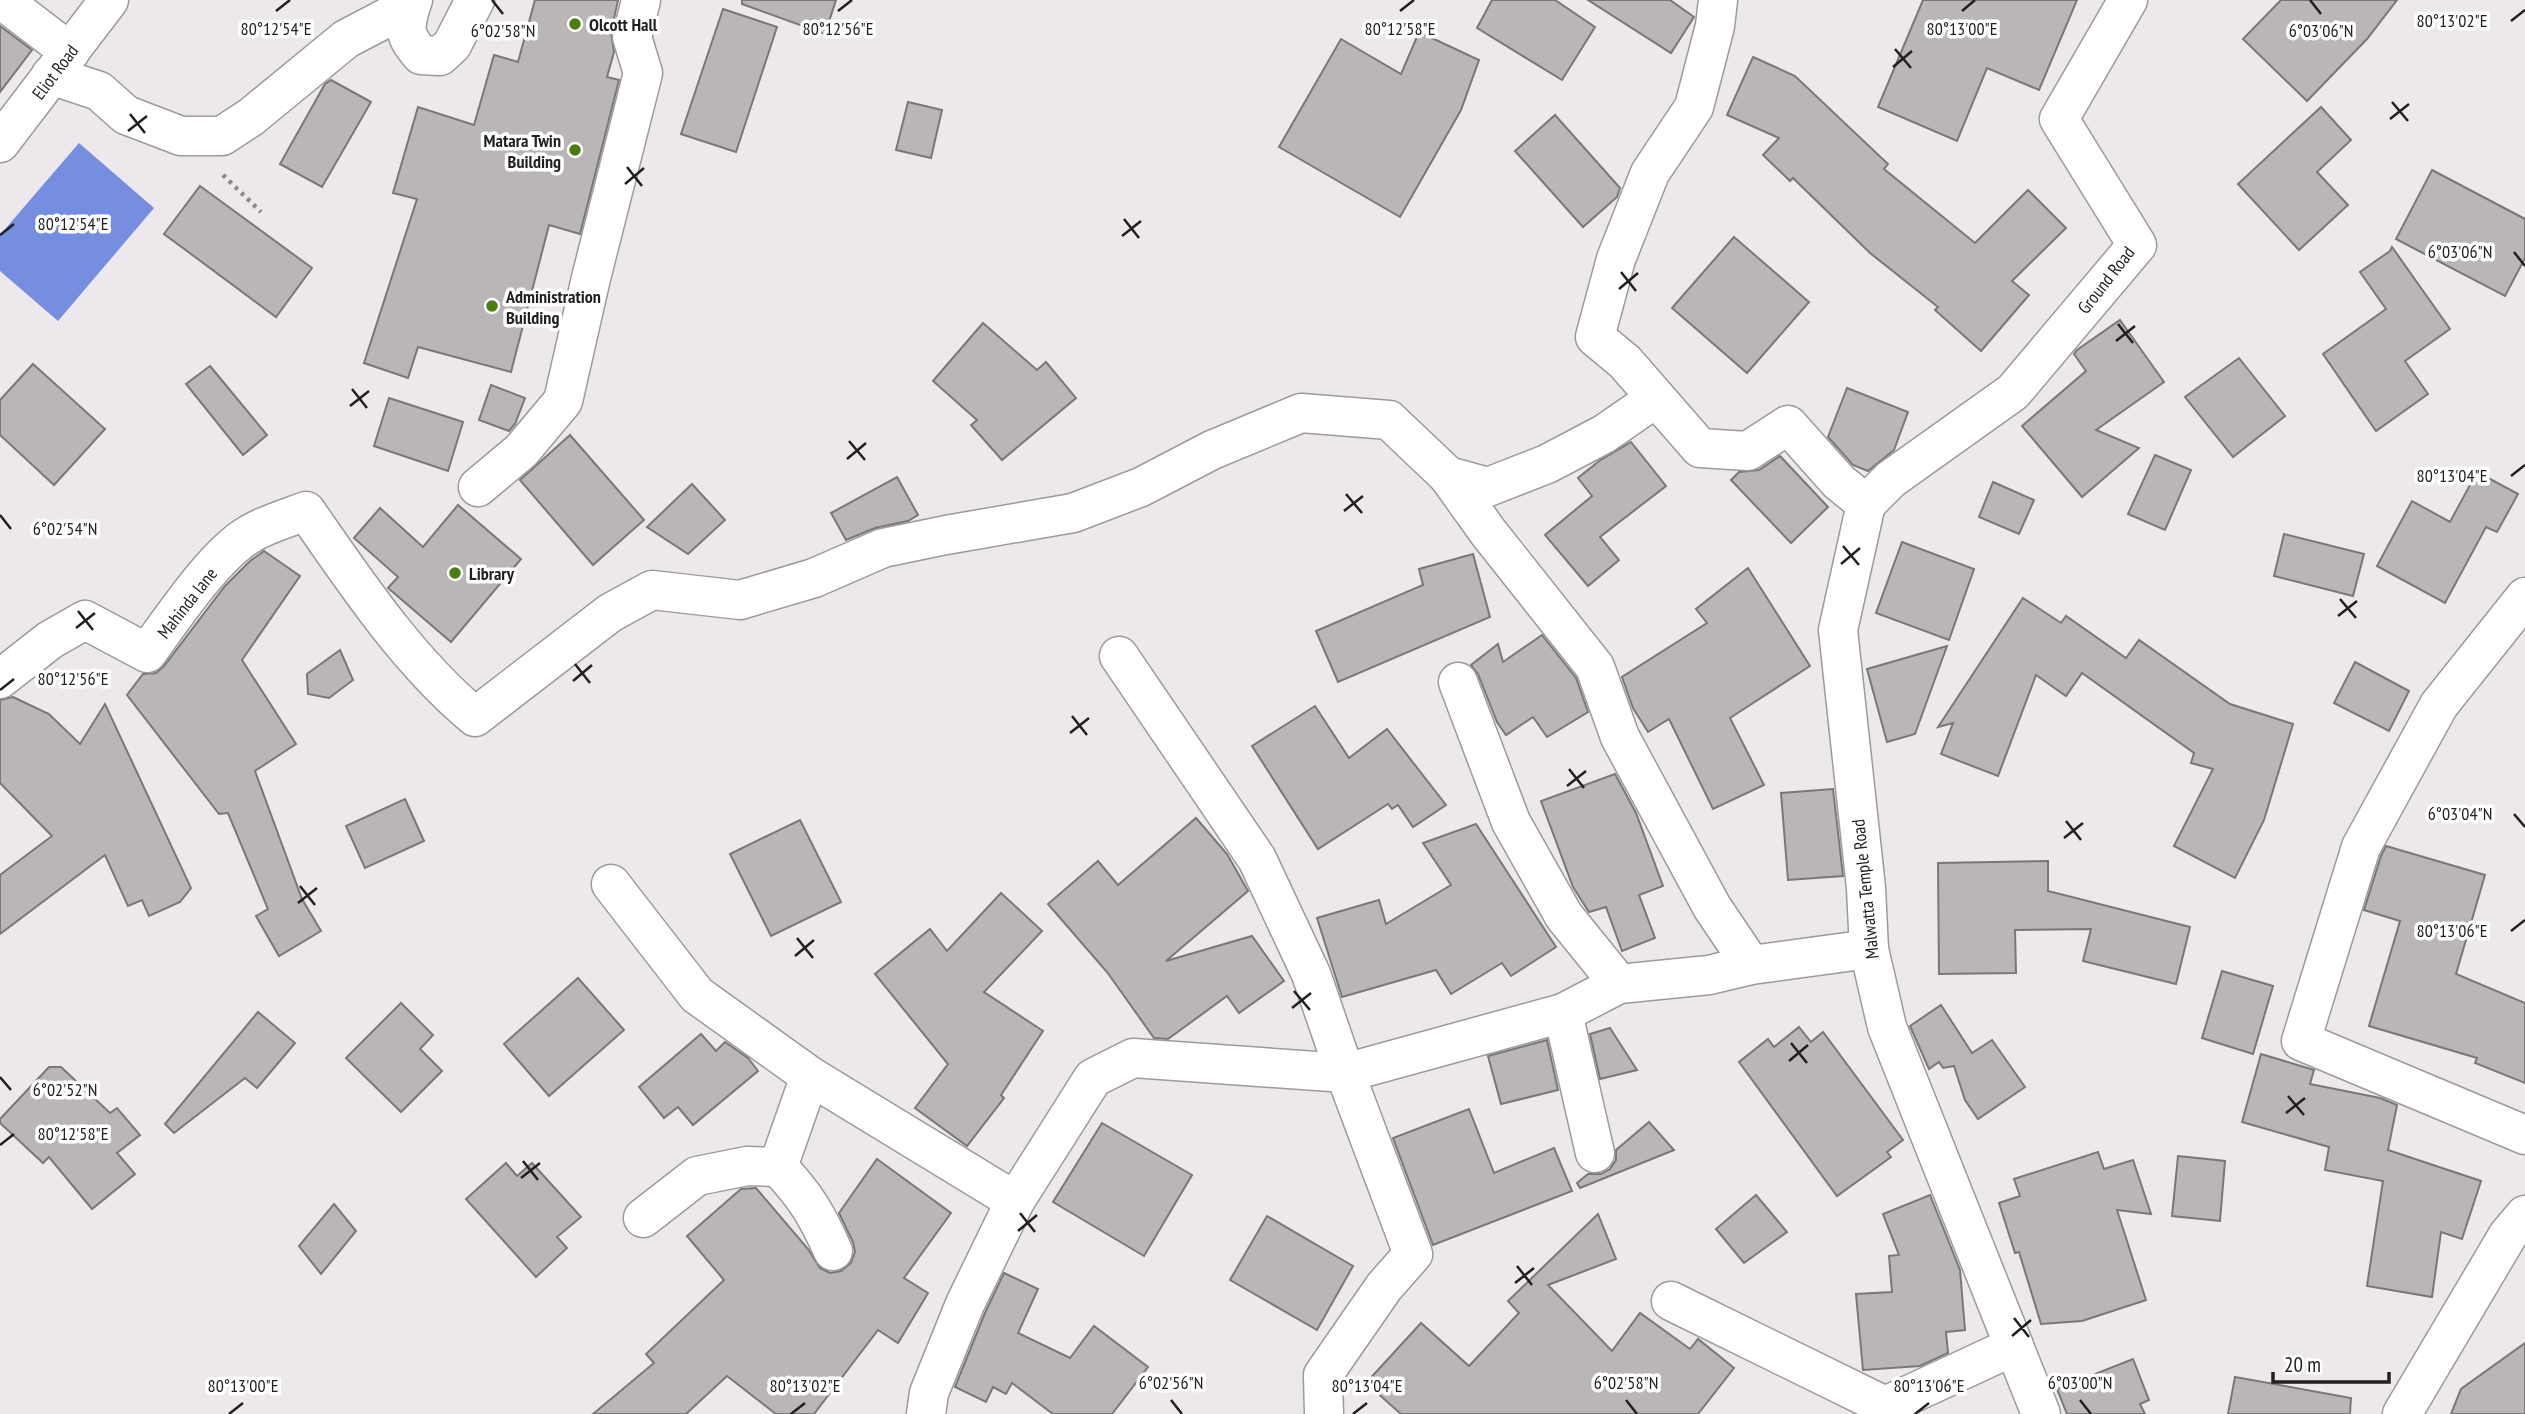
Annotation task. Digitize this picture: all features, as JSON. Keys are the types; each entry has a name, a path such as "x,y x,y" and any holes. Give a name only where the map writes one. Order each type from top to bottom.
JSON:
{"street":[{"path":"2,0 60,63 99,91 126,115 181,136 222,136 251,117 346,39 412,3"},
{"name":"Eliot Road","path":"0,143 109,0"},
{"path":"412,3 405,27 410,42 421,55 440,56 452,45 475,0"},
{"path":"478,487 521,451 563,401 643,72 632,37 641,0"},
{"path":"1718,0 1715,26 1693,107 1650,173 1616,259 1595,337 1625,362 1700,448 1748,451 1788,425 1839,482 1866,504"},
{"name":"Ground Road","path":"1866,504 1891,479 2013,392 2137,245 2059,119 2128,0"},
{"path":"1448,475 1488,486 1547,464 1604,434 1656,398"},
{"name":"Mahinda lane","path":"0,679 50,640 85,620 148,653 185,601 228,551 250,534 306,511 363,593 448,694 475,717 610,613 652,590 740,600 814,578 883,548 1073,513 1141,487 1212,450 1301,413 1389,419 1448,475"},
{"path":"1448,475 1488,532 1595,667 1620,737 1712,907 1751,965"},
{"name":"Malwatta Temple Road","path":"1866,504 1838,630 1866,888 1869,949 1887,1027 2041,1414"},
{"path":"2525,597 2439,705 2361,847 2301,1041 2525,1135"},
{"path":"1119,656 1257,859 1311,974 1413,1254 1384,1287 1323,1375 1324,1414"},
{"path":"1458,682 1511,822 1564,916 1619,984"},
{"path":"611,884 697,995 810,1076 1015,1201"},
{"path":"926,1414 929,1393 965,1304 1015,1201 1093,1078 1133,1058 1345,1073 1563,1013 1619,984 1709,975 1751,965 1869,949"},
{"path":"1563,1013 1595,1153"},
{"path":"778,1167 810,1076"},
{"path":"643,1218 697,1176 747,1166 778,1167 800,1190 818,1218 833,1251"},
{"path":"2402,1414 2508,1235 2525,1216"},
{"path":"1671,1301 1885,1406 2014,1346"}],"water":[{"path":"79,143 154,208 58,321 0,271 0,235"}],"building":[{"path":"535,0 618,0 611,32 614,52 607,77 619,80 580,234 549,225 511,372 418,347 408,378 364,363 417,199 393,193 418,107 474,125 494,55 518,62"},
{"path":"742,0 836,0 825,34 742,4"},
{"path":"1492,0 1555,0 1595,27 1562,80 1477,28"},
{"path":"1588,0 1670,0 1694,17 1671,53"},
{"path":"1923,0 2077,0 2039,90 1987,68 1957,141 1878,107"},
{"path":"2281,0 2397,0 2367,39 2307,101 2243,39"},
{"path":"723,9 777,27 736,152 681,134"},
{"path":"0,26 32,50 0,92"},
{"path":"1419,32 1479,60 1461,110 1400,217 1279,147 1341,39 1401,74"},
{"path":"1753,57 1795,76 1888,164 1884,169 1975,243 2028,190 2066,228 2012,281 2029,295 1981,351 1935,310 1938,307 1870,253 1793,178 1790,181 1763,155 1779,138 1727,115"},
{"path":"331,80 371,102 322,187 280,164 325,84"},
{"path":"908,102 942,110 931,158 896,150"},
{"path":"2321,107 2351,140 2317,172 2348,205 2299,250 2238,184"},
{"path":"1555,115 1620,188 1617,197 1583,227 1515,151"},
{"path":"2432,170 2525,219 2525,258 2505,296 2396,239"},
{"path":"200,186 312,268 276,317 164,234"},
{"path":"1734,237 1809,302 1747,373 1672,308"},
{"path":"2392,247 2450,329 2405,361 2428,394 2376,431 2323,354 2386,309 2360,272"},
{"path":"2120,320 2164,382 2096,430 2139,448 2082,497 2022,426 2086,371 2074,354 2077,350"},
{"path":"983,323 1037,370 1046,362 1076,398 1002,460 971,425 977,420 933,381"},
{"path":"2239,358 2285,416 2233,457 2185,397"},
{"path":"33,364 105,429 54,485 0,435 0,400"},
{"path":"210,366 267,435 243,455 186,384"},
{"path":"491,385 525,398 515,424 509,431 479,420"},
{"path":"1847,388 1908,412 1894,450 1868,471 1853,465 1828,437"},
{"path":"389,398 463,422 448,471 374,446"},
{"path":"570,435 644,520 593,565 520,480"},
{"path":"1631,442 1666,486 1600,537 1619,560 1588,586 1545,535 1592,496 1578,478 1599,461"},
{"path":"2155,455 2191,470 2165,530 2128,514"},
{"path":"1780,456 1828,507 1791,543 1731,480 1739,472 1759,470"},
{"path":"2477,472 2518,494 2497,532 2486,527 2445,603 2377,566 2412,501 2450,522"},
{"path":"897,477 918,515 908,521 875,528 846,540 831,513"},
{"path":"1993,482 2034,500 2019,534 1979,517"},
{"path":"692,484 725,520 688,554 647,527"},
{"name":"Library","path":"458,505 521,559 451,642 388,588 398,577 354,538 380,508 423,547"},
{"path":"2284,534 2364,554 2353,596 2274,576"},
{"path":"1902,542 1974,569 1949,640 1876,613"},
{"path":"264,551 300,576 242,660 296,744 255,771 302,899 321,931 279,956 256,916 268,909 228,813 219,814 127,695 143,674 156,673 164,666 225,586"},
{"path":"1473,554 1490,617 1338,682 1316,631 1423,585 1419,569"},
{"path":"1748,568 1810,666 1730,718 1764,785 1713,809 1669,719 1648,732 1633,708 1622,677 1707,623 1696,609"},
{"path":"2023,598 2061,623 2066,616 2126,658 2139,640 2230,704 2293,724 2264,820 2235,878 2174,846 2213,769 2191,763 2194,753 2082,673 2066,696 2036,675 1998,776 1941,754 1953,723 1938,727"},
{"path":"1542,635 1576,678 1588,712 1547,737 1533,717 1506,735 1497,722 1478,674 1471,665 1498,644 1503,662"},
{"path":"1947,646 1915,734 1887,742 1867,669"},
{"path":"340,650 353,680 329,698 308,694 307,674"},
{"path":"2355,662 2409,691 2389,731 2334,703"},
{"path":"13,697 49,714 80,744 105,704 191,888 180,902 149,916 142,900 128,906 105,855 0,934 0,875 52,836 0,783 0,700"},
{"path":"1315,706 1349,758 1387,729 1446,805 1413,827 1398,805 1392,809 1388,804 1318,849 1252,746"},
{"path":"1615,774 1636,813 1663,886 1639,895 1655,938 1622,951 1606,907 1589,912 1573,887 1541,801"},
{"path":"1833,789 1843,876 1788,880 1781,793"},
{"path":"405,799 424,841 365,868 346,826"},
{"path":"1196,818 1227,854 1248,891 1166,961 1252,936 1284,981 1239,1013 1227,996 1168,1039 1154,1038 1107,972 1048,904 1098,861 1118,885"},
{"path":"800,820 841,902 771,936 730,854"},
{"path":"1476,824 1556,947 1511,976 1502,963 1451,994 1436,970 1342,997 1317,918 1379,900 1386,924 1451,885 1423,843"},
{"path":"2386,846 2485,875 2456,974 2525,1003 2525,1083 2475,1063 2477,1058 2369,1026 2400,921 2364,910"},
{"path":"2048,861 2048,891 2190,927 2176,984 2083,961 2091,929 2015,930 2016,973 1939,974 1938,863"},
{"path":"1001,893 1042,931 984,992 1043,1031 1001,1095 1004,1098 967,1146 915,1108 948,1064 875,974 930,929 947,951"},
{"path":"2222,971 2273,986 2253,1054 2202,1038"},
{"path":"578,978 624,1030 549,1096 504,1044"},
{"path":"401,1003 433,1035 420,1049 442,1071 401,1112 346,1058"},
{"path":"1941,1005 1972,1053 1992,1040 2025,1087 1978,1119 1965,1100 1954,1066 1943,1068 1939,1062 1929,1069 1910,1026"},
{"path":"258,1012 295,1043 257,1088 245,1078 174,1133 165,1124"},
{"path":"1799,1027 1811,1042 1823,1032 1903,1140 1887,1152 1891,1157 1837,1196 1739,1062 1768,1039 1774,1047"},
{"path":"1610,1028 1637,1070 1600,1079 1590,1034"},
{"path":"701,1034 716,1051 725,1042 748,1058 758,1071 693,1125 678,1107 664,1118 639,1087"},
{"path":"1547,1040 1558,1090 1501,1104 1488,1056"},
{"path":"2261,1054 2314,1070 2310,1084 2380,1098 2397,1105 2388,1150 2481,1181 2462,1239 2441,1232 2432,1297 2367,1286 2383,1181 2325,1170 2329,1147 2242,1122"},
{"path":"49,1067 61,1067 110,1113 117,1108 140,1135 117,1153 135,1174 92,1209 49,1157 43,1163 0,1123 0,1119"},
{"path":"1469,1109 1494,1173 1554,1148 1572,1191 1433,1245 1393,1138"},
{"path":"1649,1122 1674,1150 1580,1188 1577,1183 1588,1174 1601,1174 1610,1169 1616,1160 1616,1150"},
{"path":"1102,1123 1192,1175 1144,1256 1053,1202"},
{"path":"2098,1152 2104,1169 2133,1160 2151,1214 2117,1210 2146,1300 2082,1321 2041,1324 2019,1252 2015,1253 1999,1203 2020,1196 2014,1179"},
{"path":"2178,1156 2225,1161 2220,1221 2172,1216"},
{"path":"877,1159 951,1213 904,1278 928,1293 898,1343 878,1330 814,1414 776,1414 727,1376 686,1414 593,1414 654,1363 646,1354 724,1280 687,1236 741,1189 756,1188 808,1249 820,1268 830,1273 841,1271 851,1263 855,1252 839,1213"},
{"path":"506,1163 517,1176 532,1163 581,1217 557,1237 567,1248 536,1277 466,1199"},
{"path":"1756,1195 1787,1232 1744,1263 1716,1229"},
{"path":"1930,1195 1960,1270 1965,1330 1946,1332 1948,1353 1920,1366 1863,1370 1856,1294 1892,1292 1889,1256 1899,1255 1883,1214"},
{"path":"334,1204 356,1231 321,1274 299,1246"},
{"path":"1598,1214 1616,1259 1548,1285 1612,1351 1640,1313 1690,1349 1698,1339 1734,1368 1698,1414 1401,1414 1366,1383 1421,1323 1469,1366 1519,1313 1508,1301"},
{"path":"1267,1216 1353,1266 1317,1330 1230,1280"},
{"path":"1004,1273 1038,1289 1018,1333 1070,1358 1094,1326 1148,1367 1112,1414 1053,1414 1012,1383 1006,1394 993,1387 986,1402 955,1387"},
{"path":"2525,1343 2525,1414 2451,1414 2461,1389"},
{"path":"2133,1359 2149,1400 2140,1404 2145,1414 2067,1414 2057,1389"},
{"path":"2235,1377 2351,1398 2350,1414 2228,1414"}],"place":[{"name":"Olcott Hall","path":"575,24"},
{"name":"Matara Twin Building","path":"575,150"},
{"name":"Administration Building","path":"492,306"},
{"name":"Library","path":"455,573"}]}
